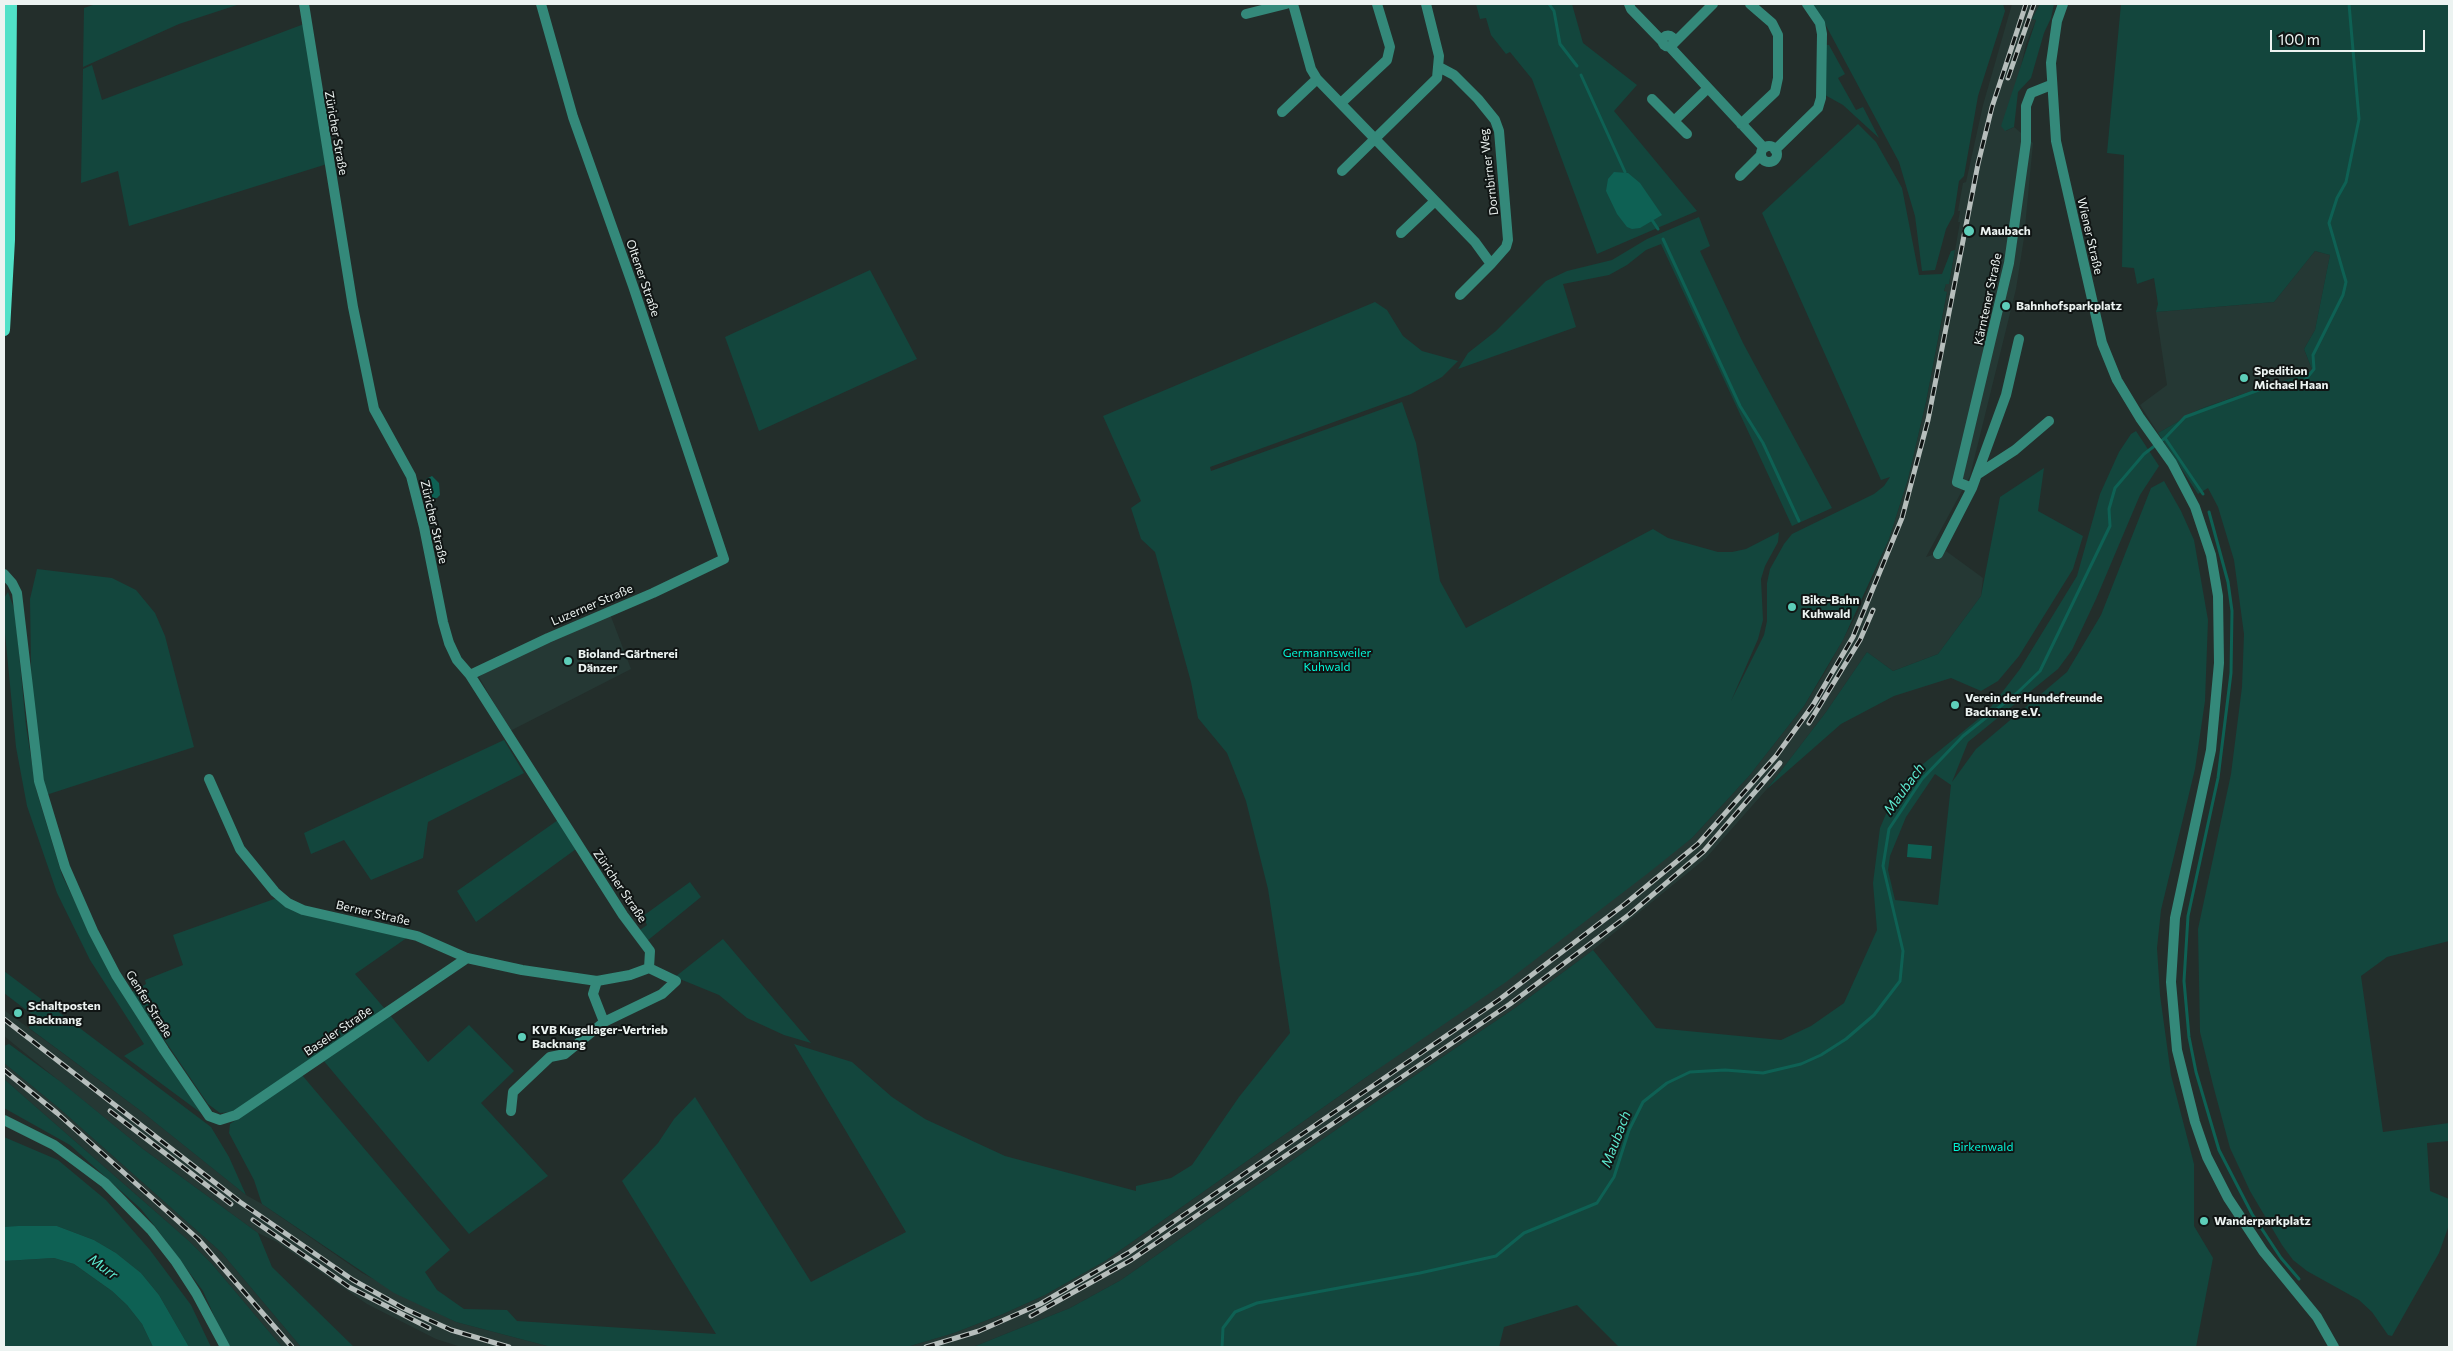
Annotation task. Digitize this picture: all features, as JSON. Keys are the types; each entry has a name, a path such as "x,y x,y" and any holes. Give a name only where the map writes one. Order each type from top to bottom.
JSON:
{"main road":[{"path":"4,330 9,240 11,4"}],"street":[{"name":"Züricher Straße","path":"304,4 353,307 374,409 411,476 424,527 443,622 457,660 470,675 623,915 650,951 649,968"},
{"name":"Oltener Straße","path":"541,4 573,117 634,286 724,559"},
{"path":"1246,14 1286,4"},
{"path":"1292,4 1311,68 1316,78 1475,242 1491,264"},
{"path":"1341,103 1386,60 1390,48 1378,4"},
{"path":"1342,171 1430,87 1437,78 1439,56 1426,4"},
{"path":"1629,4 1631,9 1668,44 1707,89 1741,124 1762,152"},
{"path":"1668,44 1713,4"},
{"path":"1741,124 1775,92 1778,63 1778,34 1772,23 1750,4"},
{"path":"1740,176 1769,146 1776,150 1818,108 1821,98 1822,34 1820,24 1807,4"},
{"name":"Wiener Straße","path":"2063,4 2054,33 2051,86 2056,141 2102,343 2117,380 2168,457 2195,506 2205,534 2215,574 2220,619 2217,704 2211,750 2175,918 2171,982 2177,1050 2195,1122 2207,1157 2228,1198 2263,1252 2317,1318 2334,1347"},
{"name":"Dornbirner Weg","path":"1439,67 1454,75 1478,99 1496,120 1499,131 1508,234 1506,247 1460,295"},
{"path":"1282,112 1316,78"},
{"name":"Kärntener Straße","path":"1972,488 1957,482 2007,272 2026,142 2026,106 2031,93 2051,86"},
{"path":"1674,120 1707,89"},
{"path":"1652,99 1686,134"},
{"path":"1401,234 1435,201"},
{"path":"1938,554 1978,474 2006,395 2018,339"},
{"path":"1978,474 2015,450 2049,421"},
{"name":"Luzerner Straße","path":"470,675 724,559"},
{"name":"Genfer Straße","path":"4,574 12,583 17,593 21,615 30,720 38,781 56,842 73,889 112,966 137,1009 209,1116 220,1120"},
{"name":"Berner Straße","path":"209,780 240,849 275,892 288,903 303,910 417,936 467,958 522,970 597,980 630,975 649,968"},
{"name":"Baseler Straße","path":"220,1120 236,1115 467,958"},
{"path":"511,1111 513,1092 550,1057 565,1054 604,1022 662,994 676,981 649,968"},
{"path":"597,980 593,994 604,1022"},
{"path":"4,1120 54,1145 105,1183 150,1230 176,1262 196,1293 225,1347"}],"shaded area":[{"path":"2012,4 2040,4 2033,19 2036,20 2026,44 2006,131 2014,127 2033,143 2024,238 2016,289 1970,476 1926,557 1946,551 1983,578 1981,596 1938,654 1893,671 1867,652 1826,712 1767,789 1706,858 1593,950 1515,1008 1383,1097 1121,1280 1070,1308 973,1347 907,1347 954,1333 1003,1314 1045,1295 1105,1261 1365,1078 1692,838 1749,776 1804,706 1825,672 1859,610 1889,539 1908,479 1926,402 1947,293 1944,292 1946,284 1949,284 1960,222 1958,222 1960,211 1958,211 1963,183 1966,182 1983,105"},
{"path":"2315,251 2330,255 2315,330 2304,349 2313,372 2200,409 2158,433 2140,405 2167,385 2156,312 2274,302"},
{"path":"610,614 631,669 510,731 479,677 497,664"},
{"path":"4,1010 141,1111 246,1195 362,1273 456,1322 551,1347 461,1347 436,1339 367,1304 277,1242 258,1233 143,1149 4,1036"},
{"path":"4,1063 60,1109 221,1252 301,1347 282,1347 212,1264 189,1241 4,1079"}],"green space":[{"path":"96,4 240,4 179,24 83,67 84,8"},
{"path":"1476,4 1572,4 1583,43 1637,85 1614,111 1697,211 1597,254 1532,79 1510,52 1506,54 1491,35 1486,18 1480,19"},
{"path":"1811,4 2003,4 2005,11 1978,96 1964,176 1959,181 1954,214 1946,229 1935,270 1922,271 1915,216 1899,162 1823,20"},
{"path":"2040,4 2054,4 2051,18 2044,33 2031,78 2018,92 2014,127 2005,131 2001,126 2036,20 2032,19"},
{"path":"2121,4 2449,4 2449,941 2387,957 2361,976 2383,1132 2449,1123 2449,1141 2427,1143 2430,1191 2449,1199 2449,1225 2439,1253 2392,1336 2388,1335 2372,1312 2359,1300 2307,1271 2293,1260 2282,1245 2250,1191 2230,1148 2213,1085 2200,1032 2198,929 2231,774 2242,687 2244,634 2234,560 2218,507 2208,488 2198,494 2158,433 2200,409 2313,372 2304,349 2315,330 2330,255 2315,251 2274,302 2156,312 2158,304 2154,278 2137,284 2134,268 2122,267 2124,155 2107,153"},
{"path":"304,24 327,164 129,226 118,171 81,183 83,69 92,65 102,100"},
{"path":"1826,45 1829,45 1845,74 1838,78 1856,110 1863,107 1879,138 1843,105 1825,95"},
{"name":"Germannsweiler Kuhwald","path":"1858,124 1876,142 1902,188 1919,275 1942,274 1951,251 1955,250 1949,284 1946,284 1944,291 1947,292 1926,402 1908,479 1889,539 1843,640 1804,706 1749,776 1692,838 1647,874 1506,982 1365,1078 1105,1261 1045,1295 1003,1314 954,1333 907,1347 551,1347 456,1322 394,1293 262,1204 254,1180 229,1133 230,1124 302,1075 450,1250 425,1272 437,1290 464,1309 507,1310 517,1321 716,1334 622,1181 658,1143 674,1119 695,1097 811,1282 906,1232 794,1044 852,1062 892,1097 925,1119 1005,1156 1136,1191 1136,1186 1171,1178 1192,1165 1239,1097 1290,1033 1268,889 1246,801 1227,753 1198,718 1191,682 1155,552 1141,539 1131,508 1141,501 1103,416 1375,302 1387,310 1403,336 1422,351 1458,361 1442,377 1411,394 1210,467 1211,471 1402,402 1416,443 1440,581 1466,628 1653,529 1668,538 1718,552 1746,549 1779,532 1778,542 1765,566 1761,579 1763,620 1758,639 1731,701 1764,635 1767,621 1767,583 1770,569 1784,544 1792,534 1874,494 1884,486 1890,477 1881,480 1762,213"},
{"path":"1699,217 1710,246 1700,251 1743,343 1832,508 1792,526 1661,244 1646,250 1627,265 1609,275 1563,284 1576,327 1458,369 1468,353 1496,331 1546,281 1567,271 1612,260 1647,239"},
{"path":"870,270 917,359 759,431 725,337"},
{"name":"Birkenwald","path":"2136,431 2159,466 2140,495 2072,650 2058,669 1968,742 1952,782 1976,749 2067,672 2101,615 2151,488 2164,481 2181,511 2194,540 2208,620 2205,701 2195,769 2161,910 2157,948 2160,995 2171,1075 2194,1164 2194,1226 2213,1258 2196,1347 1619,1347 1577,1305 1504,1327 1499,1347 973,1347 1070,1308 1121,1280 1383,1097 1515,1008 1593,950 1656,1028 1781,1040 1811,1026 1844,1003 1877,930 1873,883 1880,828 1892,800 1907,777 1987,712 2020,669 2077,576 2100,494 2119,452 2131,434","holes":["1935,774 1951,785 1938,905 1895,900 1888,870 1890,856 1906,817"]},
{"path":"2044,468 2038,511 2083,536 2073,569 2019,656 1998,681 1981,691 1951,678 1894,696 1841,724 1767,789 1826,712 1867,652 1893,671 1938,654 1981,596 2000,497"},
{"path":"37,569 112,578 136,590 155,613 165,636 194,747 46,795 32,698 30,599"},
{"path":"8,592 15,611 26,726 36,789 62,875 101,955 145,1030 201,1113 124,1056 144,1044 90,960 57,893 27,806 16,747 4,623 4,598"},
{"path":"504,740 524,773 428,822 423,858 371,880 344,840 311,854 304,833"},
{"path":"558,820 576,849 476,922 457,891"},
{"path":"690,882 701,897 647,941 640,930 647,925 643,916"},
{"path":"277,898 408,937 355,974 385,1009 232,1112 220,1113 208,1104 132,992 146,984 145,980 183,965 173,935"},
{"path":"723,939 811,1043 784,1035 747,1018 719,995 675,977"},
{"path":"4,971 211,1127 229,1157 246,1195 141,1111 29,1028 34,1016 4,993"},
{"path":"390,1015 428,1062 469,1025 514,1071 481,1103 548,1176 469,1234 323,1060"},
{"path":"9,1044 61,1082 143,1149 258,1233 272,1267 354,1347 301,1347 221,1252 60,1109 4,1063 4,1046"},
{"path":"4,1079 189,1241 212,1264 282,1347 228,1347 203,1291 141,1209 70,1145 4,1108"},
{"path":"4,1137 58,1160 106,1200 150,1250 191,1305 211,1347 189,1347 159,1295 141,1273 116,1253 94,1240 57,1226 4,1227"},
{"path":"54,1258 74,1264 112,1291 127,1305 142,1324 153,1347 4,1347 4,1261"}],"water":[{"path":"1614,172 1628,173 1640,183 1662,215 1640,228 1632,229 1627,227 1617,214 1606,191 1608,179"},
{"path":"432,476 439,483 440,495 437,498 431,499 425,484 426,479"},
{"path":"1908,844 1932,846 1931,859 1907,857"},
{"name":"Murr","path":"57,1226 94,1240 116,1253 141,1273 159,1295 189,1347 153,1347 142,1324 127,1305 112,1291 74,1264 54,1258 4,1261 4,1227"}],"waterway":[{"path":"1549,4 1554,11 1560,44 1577,66"},
{"name":"Maubach","path":"1222,1347 1223,1328 1235,1312 1257,1303 1420,1273 1496,1256 1524,1233 1597,1203 1614,1177 1629,1130 1643,1102 1667,1083 1690,1072 1725,1070 1763,1073 1801,1064 1821,1055 1846,1039 1874,1015 1900,981 1903,951 1883,866 1889,829 1922,779 1963,736 2017,693 2040,671 2110,526 2109,509 2115,488 2144,454 2165,438 2185,417 2275,384 2294,386 2306,379 2314,369 2313,355 2343,295 2346,282 2329,223 2337,198 2346,182 2359,119 2349,4"},
{"path":"1581,75 1625,172"},
{"path":"1652,220 1658,229"},
{"path":"1663,239 1740,406 1763,443 1799,521"},
{"path":"2165,438 2203,494"},
{"path":"2209,512 2228,582 2232,611 2231,673 2218,778 2188,916 2184,981 2189,1037 2196,1072 2219,1150 2252,1214 2281,1258 2299,1279"}],"railway":[{"path":"926,1347 979,1331 1040,1304 1128,1253 1500,999 1625,904 1698,844 1776,756 1813,705 1853,637 1902,518 1928,420 1978,164 1992,107 2026,4"},
{"path":"2008,78 2034,4"},
{"path":"1809,723 1860,640 1873,610"},
{"path":"1031,1316 1131,1260 1510,1004 1630,914 1704,851 1780,763"},
{"path":"4,1019 240,1202 353,1280 403,1308 451,1330 509,1347"},
{"path":"4,1070 57,1113 198,1239 292,1347"},
{"path":"110,1111 231,1204"},
{"path":"253,1220 349,1287 429,1328"}],"place":[{"name":"Maubach","path":"1969,231"},
{"name":"Bahnhofsparkplatz","path":"2006,306"},
{"name":"Spedition Michael Haan","path":"2244,378"},
{"name":"Bike-Bahn Kuhwald","path":"1792,607"},
{"name":"Bioland-Gärtnerei Dänzer","path":"568,661"},
{"name":"Verein der Hundefreunde Backnang e.V.","path":"1955,705"},
{"name":"Schaltposten Backnang","path":"18,1013"},
{"name":"KVB Kugellager-Vertrieb Backnang","path":"522,1037"},
{"name":"Wanderparkplatz","path":"2204,1221"}]}
